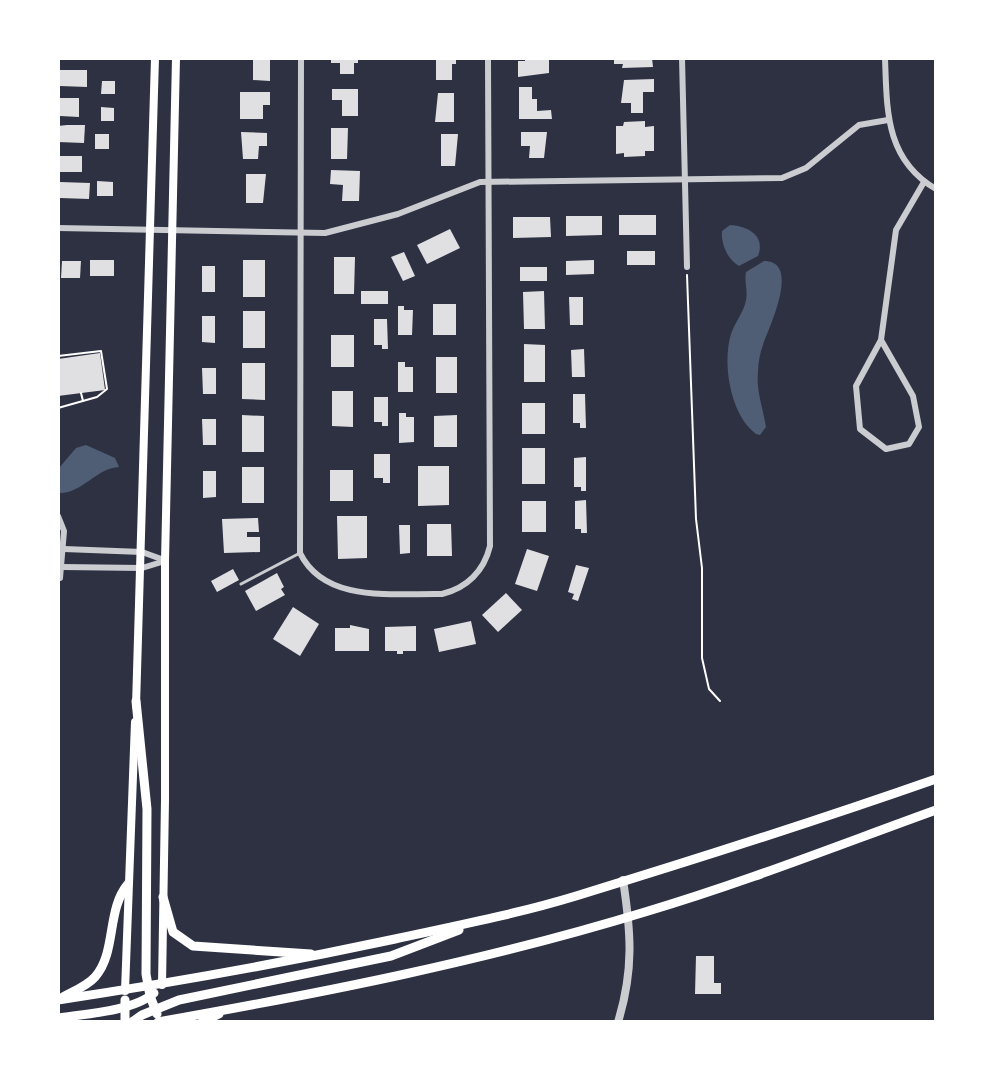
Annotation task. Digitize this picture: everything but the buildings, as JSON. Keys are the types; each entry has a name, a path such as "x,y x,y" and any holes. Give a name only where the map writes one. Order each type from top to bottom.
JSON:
{"main road":[{"path":"125,1022 128,884 142,568 155,58"},
{"path":"176,58 165,561 162,985 158,1008 160,1021 436,968 628,917 697,896 936,810"},
{"path":"136,701 147,809 149,992 158,1008"},
{"path":"58,1018 138,1002 149,992 162,985 319,955 492,917 575,896 707,857 936,778"},
{"path":"58,1000 89,982 101,969 117,903 128,884"},
{"path":"163,897 173,932 193,946 214,950 262,950 319,955"},
{"path":"132,1022 158,1008 193,995 391,956 492,917"},
{"path":"58,1000 125,991 149,992"},
{"path":"125,991 138,1002 142,1018"},
{"path":"202,1022 234,1007"}],"street":[{"path":"301,58 300,553 316,576 331,586 352,591 442,594 456,591 471,580 487,560 490,546 488,58"},
{"path":"682,58 687,267"},
{"path":"885,58 888,120 903,160 924,182 936,189"},
{"path":"58,228 300,234 337,231 371,223 473,183 782,178 806,168 859,125 888,120"},
{"path":"881,340 913,396 919,427 909,444 886,449 861,429 856,386 881,340 896,230 924,182"},
{"path":"58,516 64,531 60,578"},
{"path":"64,549 142,552 165,561"},
{"path":"62,567 142,568 165,561"},
{"path":"618,1022 630,967 628,917 623,880"}],"lane":[{"path":"241,584 300,553"}],"path":[{"path":"687,267 696,519 702,568 702,658 710,689 720,701"},
{"path":"58,356 101,351 106,389 97,397 58,408"},
{"path":"81,393 83,401"}],"water":[{"path":"730,225 743,227 753,233 759,242 758,256 739,266 728,255 723,241 722,231"},
{"path":"764,261 775,264 781,272 782,283 776,311 759,362 758,386 766,427 760,435 747,425 734,402 727,359 731,334 746,300 746,272"},
{"path":"86,445 115,458 119,467 103,472 75,490 59,493 59,468 76,448"}]}
